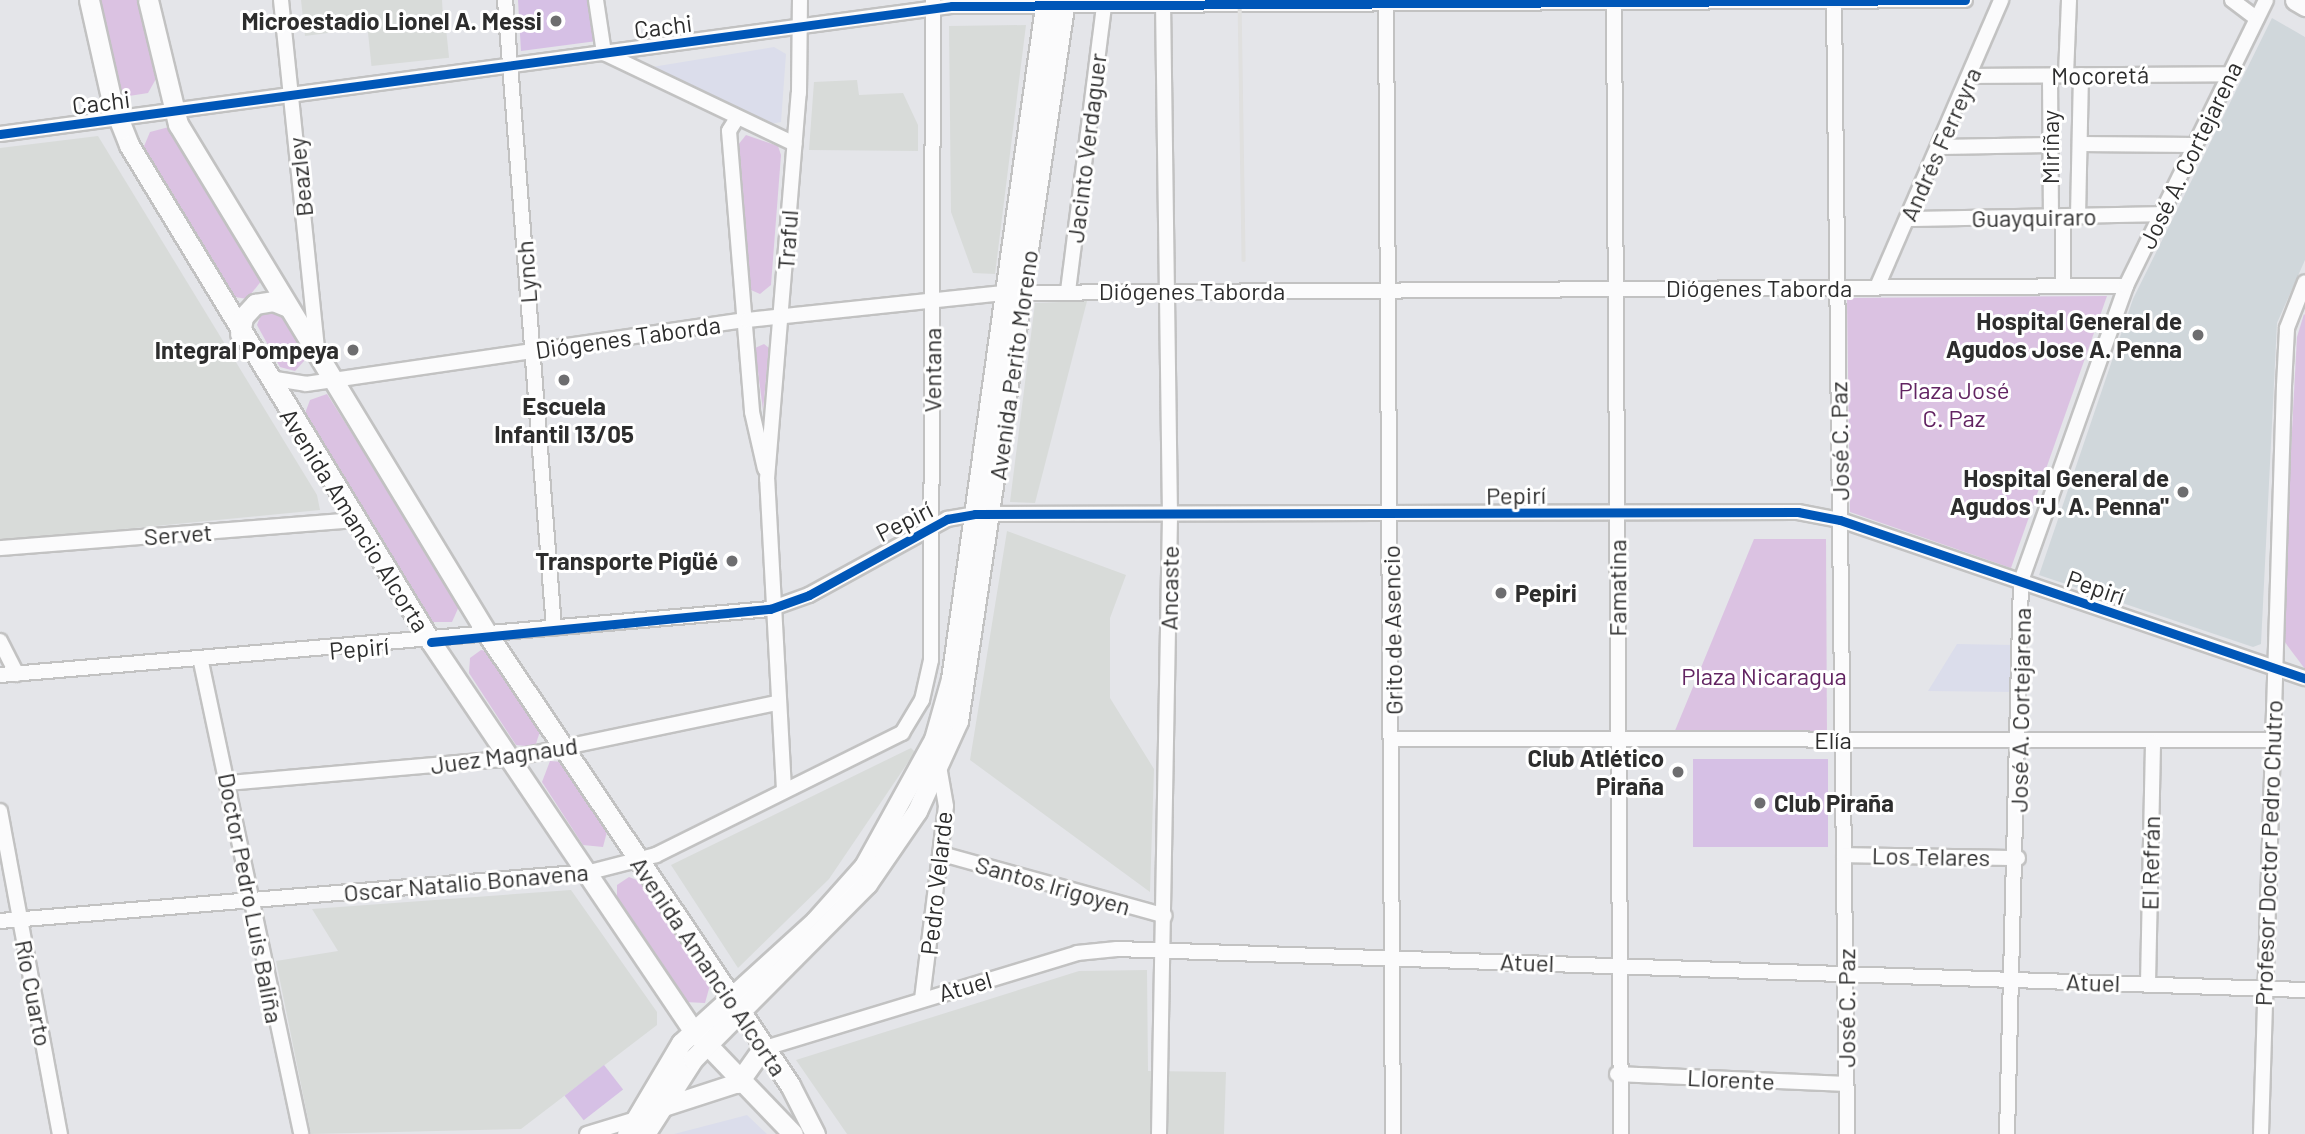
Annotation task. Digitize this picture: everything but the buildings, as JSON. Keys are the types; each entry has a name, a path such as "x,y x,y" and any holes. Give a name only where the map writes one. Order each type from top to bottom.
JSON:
{"main road":[{"name":"Avenida Amancio Alcorta","path":"89,0 116,119 240,334 355,520 431,642 590,872 693,1030 738,1083 793,1134"},
{"name":"Avenida Amancio Alcorta","path":"148,0 172,112 488,635 734,1002 815,1134"},
{"path":"2295,0 2305,6"},
{"name":"Avenida Perito Moreno","path":"734,1002 867,884 932,765 984,514 1055,2"},
{"path":"240,334 243,317 255,304 272,301 288,307"},
{"path":"635,1130 693,1030 734,1002"},
{"path":"635,1130 656,1110 734,1002"},
{"path":"738,1083 762,1049"}],"street":[{"name":"Beazley","path":"281,0 317,354"},
{"name":"Lynch","path":"505,0 554,628"},
{"path":"596,0 604,53 794,144"},
{"name":"Traful","path":"784,790 770,609 767,479 802,28 800,0"},
{"name":"Cachi","path":"0,134 511,64 802,28 933,5 1055,2 1104,5 1387,1 1965,0"},
{"name":"Andrés Ferreyra","path":"1877,287 1941,147 2001,0"},
{"name":"Miriñay","path":"2063,285 2064,217 2080,144 2069,0"},
{"path":"2232,0 2257,19"},
{"name":"José A. Cortejarena","path":"2007,1134 2018,858 2021,581 2126,286 2266,0"},
{"name":"Grito de Asencio","path":"1387,1 1393,290 1390,517 1393,1134"},
{"name":"Famatina","path":"1614,1 1620,965 1617,1074 1621,1134"},
{"name":"José C. Paz","path":"1834,1 1847,1134"},
{"name":"Ancaste","path":"1159,1134 1170,516 1163,4"},
{"name":"Ventana","path":"902,733 922,700 931,660 933,5"},
{"name":"Jacinto Verdaguer","path":"1068,291 1104,5"},
{"name":"Mocoretá","path":"1971,76 2230,74"},
{"name":"Miriñay","path":"2050,76 2050,145 2064,217"},
{"name":"Traful","path":"737,118 729,131 747,320 752,412 767,479"},
{"path":"2080,144 2195,145"},
{"path":"1941,147 2050,145"},
{"name":"Guayquiraro","path":"1908,219 2161,214"},
{"name":"Profesor Doctor Pedro Chutro","path":"2261,1134 2262,988 2287,328 2305,282"},
{"name":"Diógenes Taborda","path":"267,377 296,385 747,320 932,298 1013,293 2126,286"},
{"name":"Pepirí","path":"0,675 201,662 770,609 809,595 933,526 984,514 1390,517 1617,512 1798,512 1840,520 2305,678"},
{"name":"Servet","path":"0,548 355,520"},
{"path":"0,642 17,674"},
{"name":"Doctor Pedro Luis Baliña","path":"201,662 228,783 248,902 301,1134"},
{"name":"Juez Magnaud","path":"228,783 513,758 777,703"},
{"name":"Oscar Natalio Bonavena","path":"0,921 590,872 638,861 902,733"},
{"name":"Elía","path":"1393,739 2153,742 2273,740"},
{"name":"El Refrán","path":"2148,984 2153,742"},
{"name":"Pedro Velarde","path":"922,999 946,806 932,765"},
{"name":"Río Cuarto","path":"0,811 60,1134"},
{"name":"Santos Irigoyen","path":"942,854 1164,916"},
{"name":"Los Telares","path":"1844,855 2018,858"},
{"name":"Atuel","path":"762,1049 1077,953 1164,950 2305,990"},
{"name":"Llorente","path":"1617,1074 1846,1084"},
{"path":"656,1110 738,1083"},
{"path":"587,1134 635,1130"}],"shaded area":[{"path":"301,0 442,0 443,18 305,36"},
{"name":"Microestadio Lionel A. Messi","path":"518,0 591,0 597,41 521,51"},
{"name":"Hospital General de Agudos Jose A. Penna","path":"2272,18 2305,37 2305,260 2277,323 2261,644 2253,647 2039,575 2133,299"},
{"path":"445,19 449,58 372,66 367,27"},
{"path":"1026,25 995,274 973,273 951,212 949,26"},
{"path":"774,47 786,54 781,122 770,124 652,67"},
{"path":"857,80 859,95 903,93 918,125 918,151 809,150 814,82"},
{"path":"98,136 317,495 320,510 0,541 0,148"},
{"path":"1087,301 1035,503 1010,502 1035,303"},
{"path":"1007,531 1126,575 1110,618 1110,698 1154,769 1150,892 970,760"},
{"path":"1957,644 2015,645 2014,692 1928,691"},
{"path":"911,748 915,752 829,879 738,968 671,865"},
{"name":"Club Piraña","path":"1693,759 1828,759 1828,847 1693,847"},
{"path":"571,890 657,1012 657,1025 521,1129 311,1134 276,961 338,951 312,909"},
{"path":"1147,970 1148,1071 1226,1072 1224,1134 847,1134 796,1060 1079,971"},
{"path":"604,1065 623,1089 584,1120 565,1096"},
{"path":"747,1115 767,1134 674,1134 732,1119"}],"green space":[{"path":"97,0 140,0 157,77 148,93 129,96 118,87"},
{"path":"169,127 262,280 247,299 229,296 142,151 150,132"},
{"path":"746,135 778,146 781,155 771,285 760,294 751,290 747,262 738,145"},
{"name":"Plaza José C. Paz","path":"2107,296 2011,568 1850,512 1847,298"},
{"path":"280,310 305,350 305,360 295,371 280,367 257,325 262,312"},
{"path":"2304,314 2305,669 2281,637 2297,337"},
{"path":"764,344 769,348 763,410 755,348"},
{"path":"327,394 460,604 452,622 428,622 304,416 310,400"},
{"name":"Plaza Nicaragua","path":"1754,539 1826,539 1827,741 1674,733"},
{"path":"481,650 491,652 541,728 535,747 516,745 469,673 470,658"},
{"path":"550,761 564,762 608,828 603,847 583,845 542,782"},
{"path":"629,877 642,882 710,985 705,1003 685,1002 617,899 617,885"}],"railway":[{"path":"1240,0 1244,260"}],"cycle path":[{"path":"0,134 952,6 1965,0"},
{"path":"431,642 770,609 809,595 947,519 975,514 1798,512 1840,520 2305,678"}],"place":[{"name":"Microestadio Lionel A. Messi","path":"556,21"},
{"name":"Hospital General de Agudos Jose A. Penna","path":"2198,335"},
{"name":"Integral Pompeya","path":"353,350"},
{"name":"Escuela Infantil 13/05","path":"564,380"},
{"name":"Hospital General de Agudos \"J. A. Penna\"","path":"2183,492"},
{"name":"Transporte Pigüé","path":"732,561"},
{"name":"Pepiri","path":"1501,593"},
{"name":"Club Atlético Piraña","path":"1678,772"},
{"name":"Club Piraña","path":"1760,803"}]}
